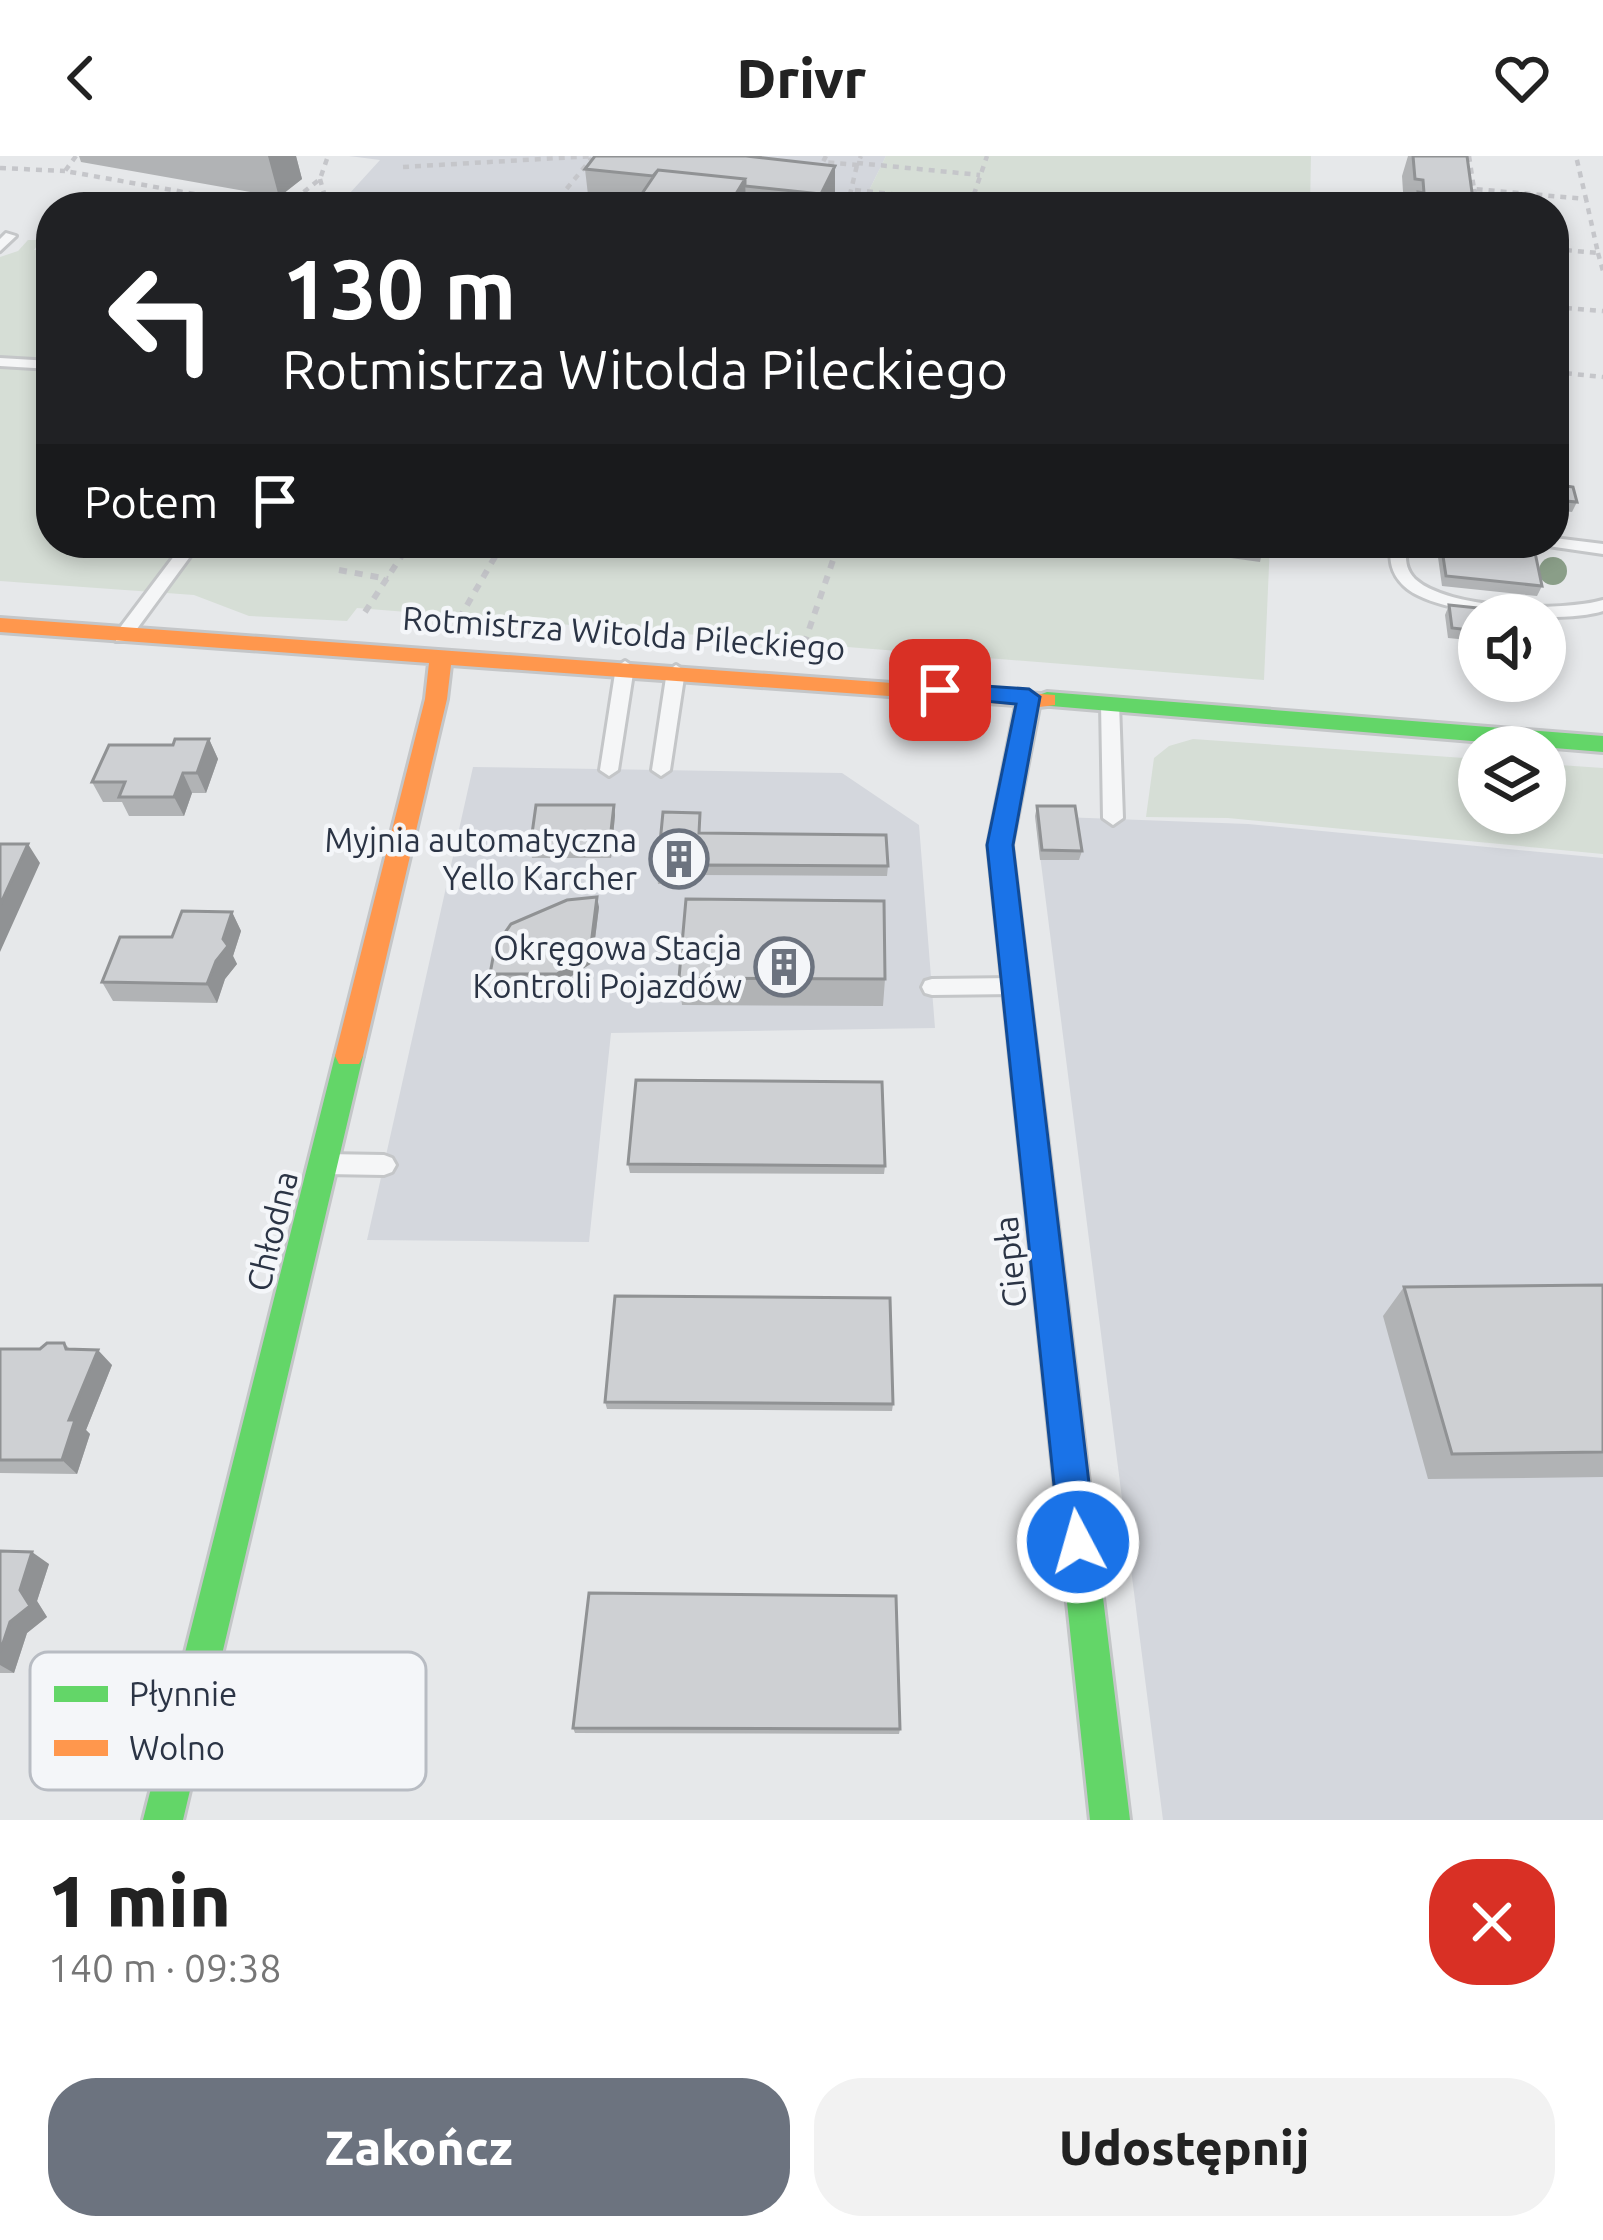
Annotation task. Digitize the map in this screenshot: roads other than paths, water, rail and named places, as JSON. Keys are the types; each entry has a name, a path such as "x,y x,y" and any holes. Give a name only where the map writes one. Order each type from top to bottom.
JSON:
{"street":[{"name":"Rotmistrza Witolda Pileckiego","path":"0,625 122,637 625,667 1603,743"},
{"name":"Chłodna","path":"205,1652 436,699 441,657"},
{"name":"Ciepła","path":"1029,697 1000,845 1110,1820"},
{"name":"Chłodna","path":"164,1820 171,1790"}],"lane":[{"path":"0,362 36,364"},
{"path":"1569,545 1603,549"},
{"path":"122,637 181,558"},
{"path":"1396,558 1403,578 1438,600 1583,612 1603,605"},
{"path":"609,770 625,667"},
{"path":"661,770 676,671"},
{"path":"1111,703 1113,818"},
{"path":"932,987 1016,986"},
{"path":"325,1165 384,1165"}],"place":[{"name":"Myjnia automatyczna Yello Karcher","path":"679,859"},
{"name":"Okręgowa Stacja Kontroli Pojazdów","path":"784,967"}]}
